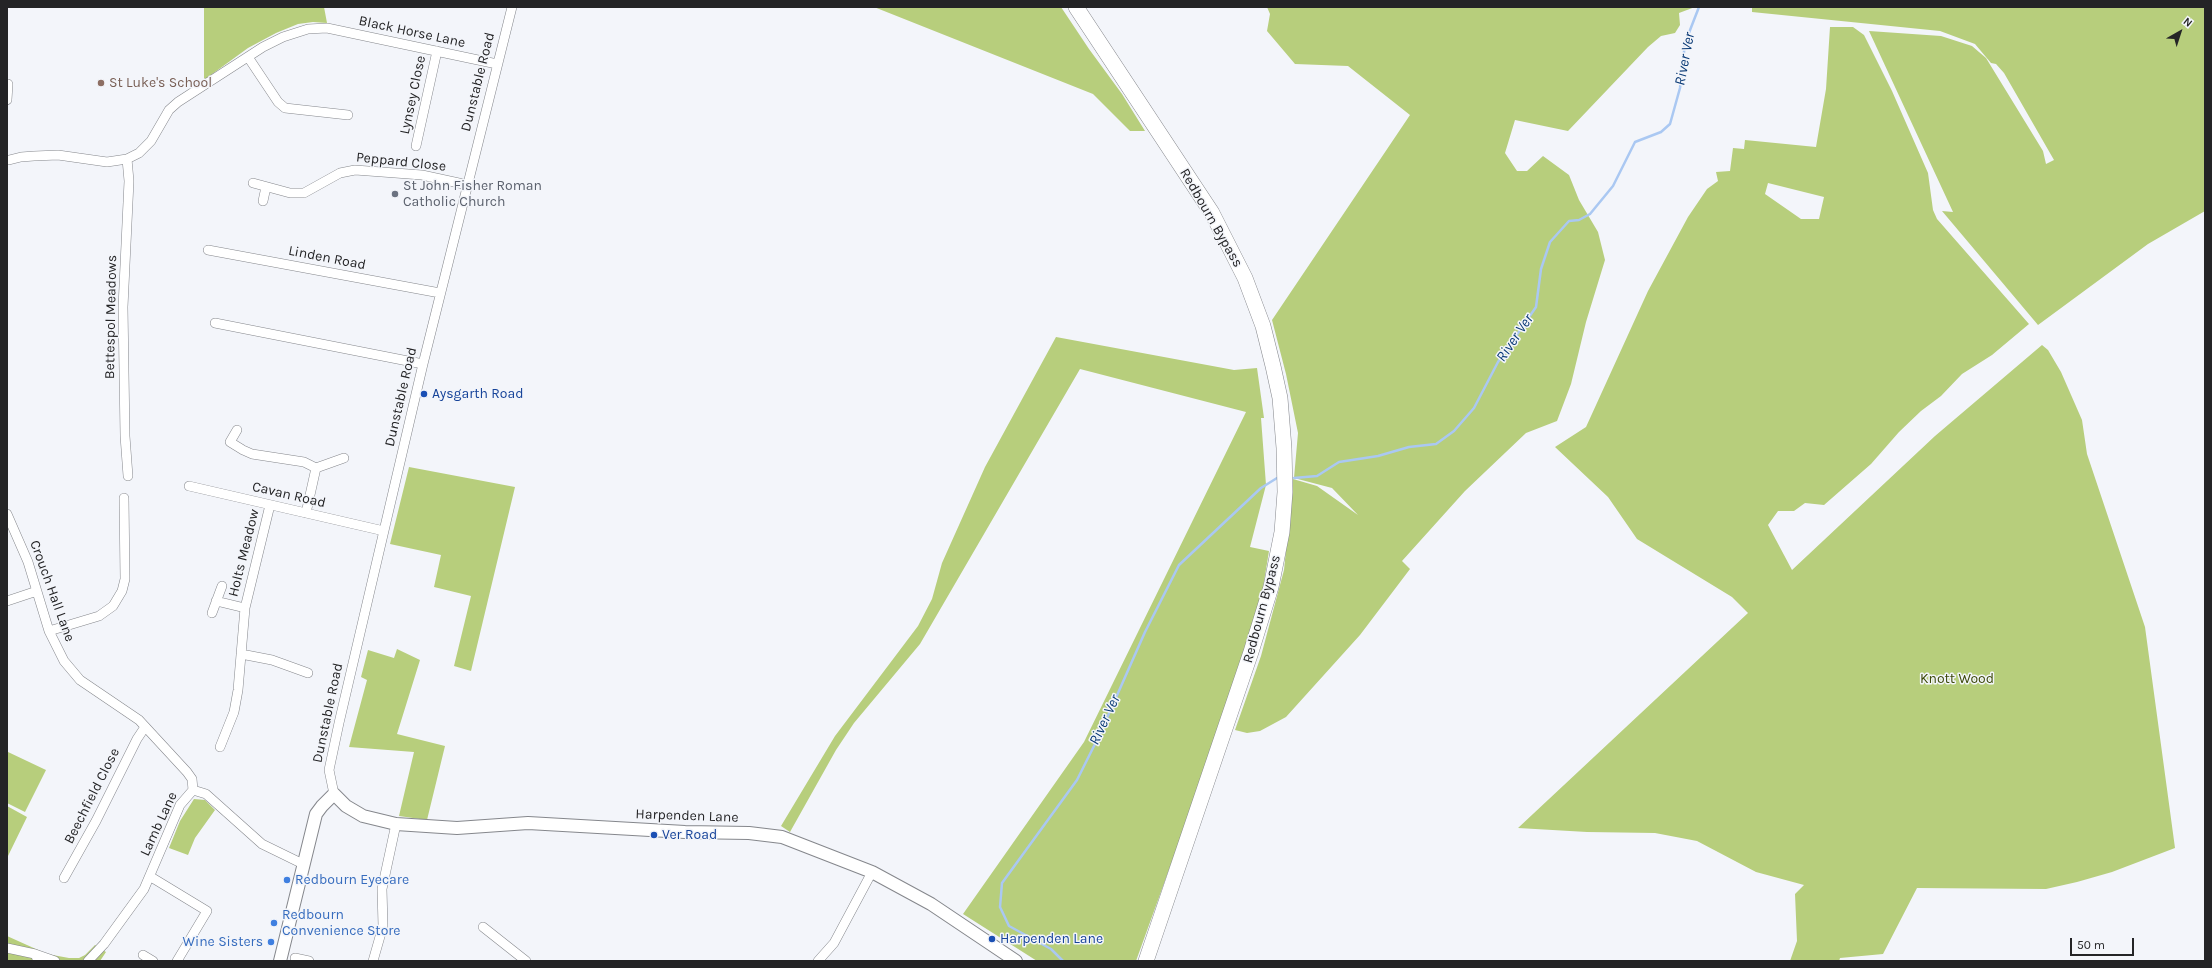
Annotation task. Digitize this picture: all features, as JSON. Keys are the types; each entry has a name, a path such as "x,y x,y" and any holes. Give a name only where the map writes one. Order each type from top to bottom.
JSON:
{"main road":[{"name":"Redbourn Bypass","path":"1076,7 1212,213 1246,278 1263,326 1273,366 1280,398 1284,448 1285,492 1282,532 1271,587 1251,652 1146,961"}],"street":[{"name":"Dunstable Road","path":"334,794 329,770 440,293 512,7"},
{"name":"Black Horse Lane","path":"8,160 34,156 58,156 107,162 127,159 139,153 148,145 169,110 178,102 248,57 283,37 297,31 320,28 497,64"},
{"name":"Lynsey Close","path":"416,146 437,51"},
{"path":"248,57 278,102 285,108 348,115"},
{"path":"7,100 8,84"},
{"name":"Bettespol Meadows","path":"127,159 129,181 124,307 125,436 128,476"},
{"name":"Peppard Close","path":"253,184 290,194 304,193 340,173 354,170 422,175 468,185"},
{"path":"263,201 266,187"},
{"name":"Linden Road","path":"208,250 440,293"},
{"path":"215,323 423,364"},
{"path":"236,430 230,442 243,450 258,455 304,462 316,468 344,458"},
{"path":"306,514 316,468"},
{"name":"Cavan Road","path":"189,486 384,531"},
{"path":"49,631 98,616 112,606 122,591 124,579 124,498"},
{"name":"Holts Meadow","path":"220,747 234,712 245,608 270,505"},
{"name":"Crouch Hall Lane","path":"7,514 28,562 49,631 64,661 76,675 120,706 145,727 187,772 192,779 194,790"},
{"name":"Holts Meadow","path":"212,613 222,586"},
{"path":"7,601 37,591"},
{"name":"Holts Meadow","path":"216,601 245,608"},
{"path":"241,654 272,660 308,673"},
{"name":"Beechfield Close","path":"64,878 96,821 137,739 145,727"},
{"name":"Lamb Lane","path":"92,960 151,877 180,805 194,790 206,794 262,844 303,864"},
{"path":"309,961 286,958 303,864 316,814 334,794"},
{"name":"Harpenden Lane","path":"334,794 346,806 363,816 396,824 457,828 528,823 684,832 749,833 782,837 872,872 931,904 1016,961"},
{"path":"373,961 383,926 382,889 396,824"},
{"path":"818,961 834,943 872,872"},
{"path":"151,877 207,911 177,961"},
{"path":"483,927 526,961"},
{"path":"7,948 36,958 55,961"},
{"path":"143,955 153,961"}],"green space":[{"path":"204,7 324,7 327,23 313,22 298,24 276,33 248,48 204,80"},
{"path":"874,7 1061,7 1122,94 1145,131 1130,131 1093,94"},
{"path":"1267,7 1695,7 1679,13 1680,25 1675,33 1661,36 1648,47 1568,131 1515,120 1505,153 1517,171 1527,171 1543,156 1569,175 1579,200 1598,232 1605,260 1586,322 1571,384 1557,421 1526,433 1465,491 1402,561 1410,569 1360,635 1286,717 1260,731 1247,733 1235,730 1261,656 1284,570 1293,479 1317,486 1358,515 1332,488 1294,478 1298,433 1286,374 1272,320 1410,115 1348,66 1295,64 1267,31 1270,14"},
{"path":"1752,7 2205,7 2205,211 2148,244 2038,325 1942,211 1953,212 1869,31 1941,36 1972,46 1986,58 2043,151 2046,164 2054,160 2004,73 1996,64 1991,63 1975,44 1940,31 1752,12"},
{"name":"Knott Wood","path":"1830,27 1853,27 1864,35 1892,91 1928,173 1933,210 1937,219 2029,324 1992,355 1962,374 1941,396 1921,411 1899,432 1871,464 1824,505 1805,503 1794,511 1778,511 1768,525 1792,570 1935,436 2042,345 2048,350 2061,372 2082,420 2087,454 2145,627 2175,848 2112,872 2046,889 1917,888 1883,954 1840,958 1839,961 1790,961 1797,941 1795,894 1804,885 1756,872 1697,841 1655,833 1587,832 1518,828 1748,613 1732,597 1637,539 1608,497 1555,447 1586,427 1648,291 1688,217 1707,189 1718,181 1716,172 1730,171 1733,148 1744,149 1745,140 1816,147 1826,89","holes":["1768,183 1824,197 1819,219 1801,219 1765,194"]},
{"path":"1056,337 1234,370 1257,368 1264,418 1261,418 1266,485 1250,547 1269,551 1263,588 1232,695 1136,961 1037,961 963,914 1084,742 1246,412 1080,369 920,644 854,723 836,750 790,832 781,826 835,736 918,626 932,599 942,563 985,467"},
{"path":"409,467 515,487 471,671 454,666 471,596 434,587 441,555 390,544"},
{"path":"397,649 420,660 397,734 445,746 427,820 399,816 414,752 349,747 367,680 361,677 368,650 394,658"},
{"path":"8,752 46,770 25,812 7,803"},
{"path":"194,799 205,800 215,810 195,838 188,855 169,848 180,821"},
{"path":"7,806 27,817 8,856 7,856"},
{"path":"7,936 47,954 69,958 79,958 85,955 95,945 106,952 100,961 7,961"}],"waterway":[{"name":"River Ver","path":"1294,478 1317,476 1339,462 1378,456 1409,447 1436,444 1454,431 1474,408 1498,362 1536,307 1541,269 1550,242 1569,221 1579,220 1590,214 1613,186 1635,142 1661,132 1670,124 1680,88 1685,43 1699,7"},
{"name":"River Ver","path":"1063,961 1051,949 1009,926 1000,907 1002,883 1077,780 1099,736 1145,632 1179,565 1261,488 1277,478"}],"place":[{"name":"St Luke's School","path":"101,83"},
{"name":"St John Fisher Roman Catholic Church","path":"395,194"},
{"name":"Aysgarth Road","path":"424,394"},
{"name":"Ver Road","path":"654,835"},
{"name":"Redbourn Eyecare","path":"287,880"},
{"name":"Redbourn Convenience Store","path":"274,923"},
{"name":"Harpenden Lane","path":"992,939"},
{"name":"Wine Sisters","path":"271,942"}]}
